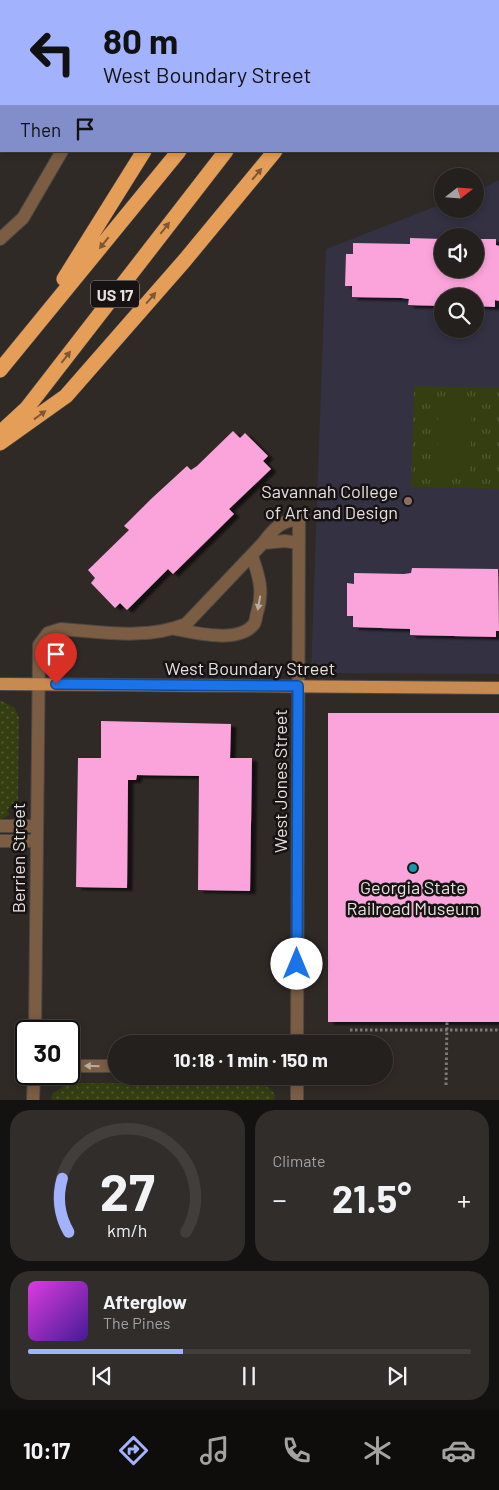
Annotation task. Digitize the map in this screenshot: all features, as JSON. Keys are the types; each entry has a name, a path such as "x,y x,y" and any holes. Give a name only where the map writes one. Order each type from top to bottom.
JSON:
{"highway":[{"path":"30,332 143,152"},
{"name":"US 17","path":"0,370 178,152"},
{"name":"US 17","path":"0,433 27,408 225,152"},
{"path":"0,443 66,396 185,260 274,152"}],"main road":[{"name":"West Boundary Street","path":"0,684 499,688"}],"street":[{"path":"0,239 24,218 61,152"},
{"name":"West Jones Street","path":"263,543 274,528 285,521 299,519 297,1035"},
{"path":"175,629 186,624 263,543 285,541 299,543"},
{"path":"175,629 207,635 228,635 241,632 254,624 261,600 260,579 252,556"},
{"name":"Berrien Street","path":"34,1020 35,826 39,645 48,633 61,629 142,634 175,629"},
{"path":"0,826 35,826"},
{"path":"0,841 35,841"},
{"path":"80,1066 108,1066"},
{"path":"33,1100 34,1085"},
{"path":"297,1085 297,1100"}],"path":[{"path":"446,1085 447,1022"},
{"path":"350,1030 499,1030"}],"shaded area":[{"name":"Savannah College of Art and Design","path":"499,180 499,674 311,673 326,249 434,207 434,218 484,218 484,188"}],"green space":[{"path":"414,386 499,388 499,489 411,487"},
{"path":"438,403 472,404 470,474 437,473"},
{"path":"0,700 15,708 19,717 18,802 15,810 10,806 7,811 10,814 0,820"},
{"path":"108,1083 108,1085 265,1085 275,1094 274,1100 51,1100 53,1093 66,1085"}],"building":[{"path":"410,238 434,239 434,278 484,278 484,239 496,239 496,245 499,246 499,301 495,300 495,307 484,306 484,288 434,288 434,306 408,305 409,299 402,298 352,297 352,286 345,286 346,254 353,254 353,243 410,244"},
{"path":"233,431 240,438 245,433 268,456 263,461 271,469 229,509 234,514 173,574 168,569 127,610 120,603 115,608 91,583 95,578 88,570 129,530 124,526 151,499 187,466 191,470 197,466"},
{"path":"412,568 498,569 499,631 496,631 496,637 410,635 410,629 353,627 353,616 347,616 347,583 354,584 354,573 404,574 411,573"},
{"name":"Georgia State Railroad Museum","path":"328,713 499,713 499,1022 328,1022"},
{"path":"101,721 231,724 230,758 252,758 250,891 198,890 199,776 137,775 136,780 128,780 127,888 76,887 78,758 101,758"}],"place":[{"name":"Savannah College of Art and Design","path":"408,501"},
{"name":"Georgia State Railroad Museum","path":"413,868"}],"route":[{"path":"56,684 298,686 297,964"}]}
